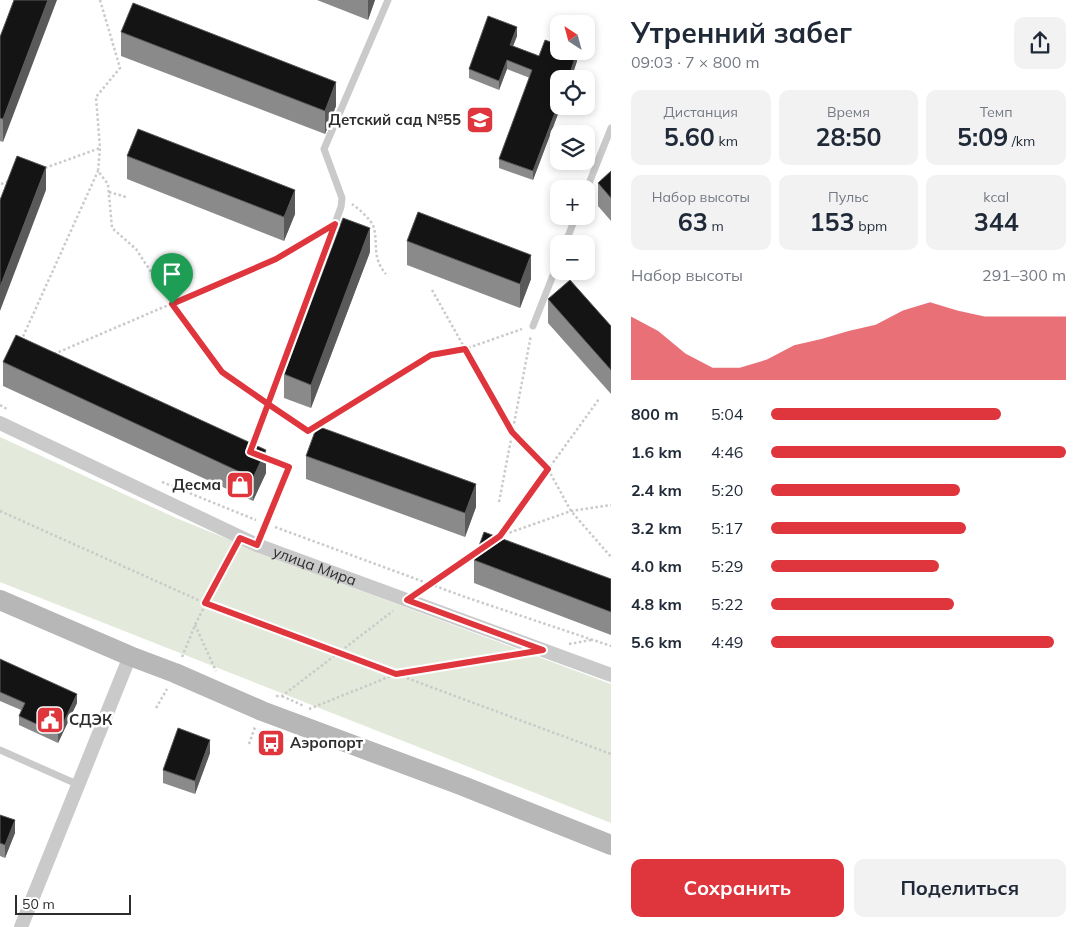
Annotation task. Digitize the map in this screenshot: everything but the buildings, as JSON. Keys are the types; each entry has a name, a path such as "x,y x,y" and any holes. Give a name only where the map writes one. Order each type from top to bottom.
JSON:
{"main road":[{"path":"0,600 262,711 454,783 611,845"}],"street":[{"name":"улица Мира","path":"0,423 240,538 611,675"},
{"path":"21,927 130,656"}],"lane":[{"path":"257,545 289,467 250,452 342,206 342,198 324,149 388,0"},
{"path":"590,180 611,128"},
{"path":"532,326 551,280"},
{"path":"0,750 78,786"}],"path":[{"path":"19,346 98,171 100,148 96,98 120,68 100,0"},
{"path":"37,171 100,148"},
{"path":"98,171 108,184 112,228 136,248 172,304 222,372 308,431 431,355 465,349 532,326 499,502"},
{"path":"1,184 10,180"},
{"path":"109,192 126,196"},
{"path":"342,198 358,208 374,226 375,254 386,274"},
{"path":"45,358 276,259 335,224"},
{"path":"432,290 512,432 548,469 571,511 611,557"},
{"path":"500,536 599,399"},
{"path":"0,405 9,410"},
{"path":"160,481 267,524 430,584 611,646"},
{"path":"492,541 500,536 571,511 611,505"},
{"path":"0,511 205,603 611,754"},
{"path":"156,708 176,673 194,624 240,538 249,517"},
{"path":"282,696 407,600 484,546"},
{"path":"543,650 591,640"},
{"path":"274,696 282,696 309,709 396,674 514,654"}],"green space":[{"path":"0,437 176,518 292,565 611,684 611,823 0,582"}],"place":[{"name":"Детский сад №55","path":"480,120"},
{"name":"Десма","path":"240,485"},
{"name":"СДЭК","path":"50,720"},
{"name":"Аэропорт","path":"271,743"}],"route":[{"path":"172,304 222,372 268,404 250,452 289,467 257,545 240,538 205,603 396,674 543,650 407,600 500,536 548,469 512,432 465,349 431,355 374,392 308,431 268,404 335,224 276,259 172,304"}]}
